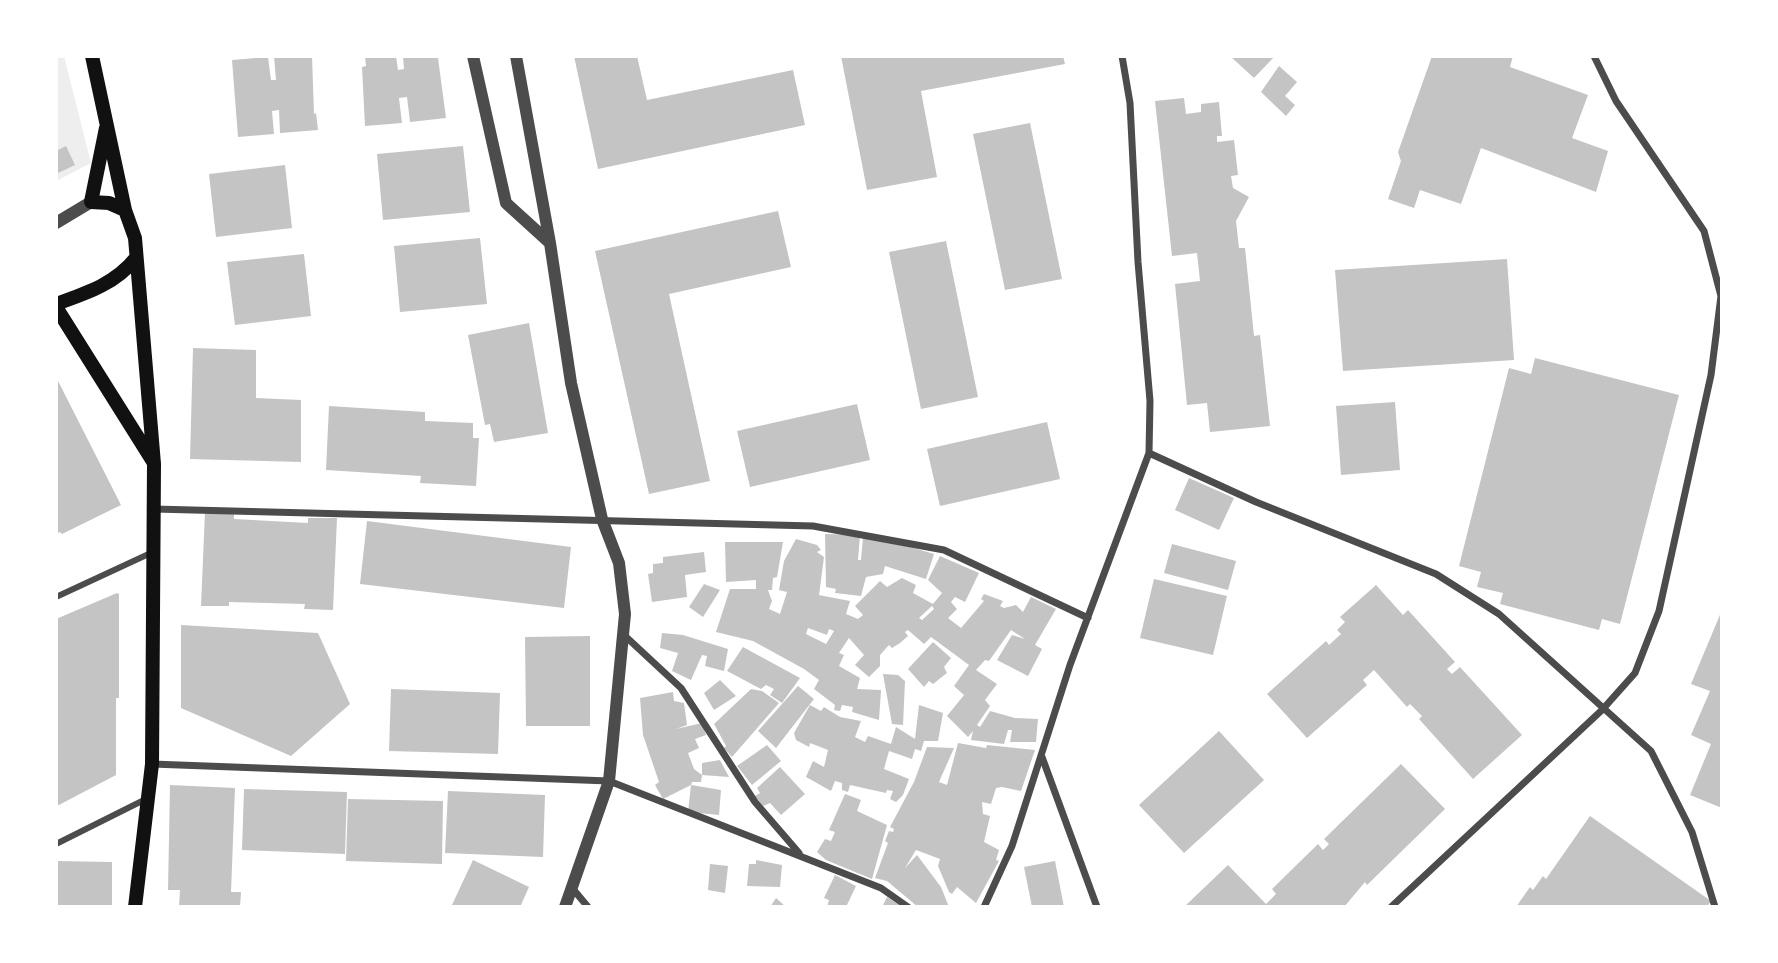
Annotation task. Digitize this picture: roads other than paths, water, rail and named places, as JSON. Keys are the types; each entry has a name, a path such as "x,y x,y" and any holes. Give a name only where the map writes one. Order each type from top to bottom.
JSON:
{"main road":[{"path":"92,56 125,210 135,238 154,464 152,764 135,907"},
{"path":"107,123 91,202 109,203 125,210"},
{"path":"136,258 123,274 95,291 56,305 154,464"}],"street":[{"path":"474,56 506,203 550,243"},
{"path":"516,56 550,243 571,383 602,519 619,563 625,614 609,781 565,907"},
{"path":"984,907 1012,846 1088,618 1149,453 1150,401 1138,262 1130,103 1122,56"},
{"path":"1391,907 1602,710 1635,673 1659,611 1711,375 1722,296 1704,231 1616,101 1594,56"},
{"path":"56,223 91,202"},
{"path":"1149,453 1256,502 1436,575 1499,614 1602,710 1651,751 1692,832 1712,890 1715,907"},
{"path":"153,509 814,526 944,550 1088,618"},
{"path":"56,597 154,552"},
{"path":"624,635 681,688 755,802 802,857"},
{"path":"1041,756 1097,907"},
{"path":"152,764 609,781 881,888 908,907"},
{"path":"56,844 146,799"},
{"path":"573,889 588,907"}]}
